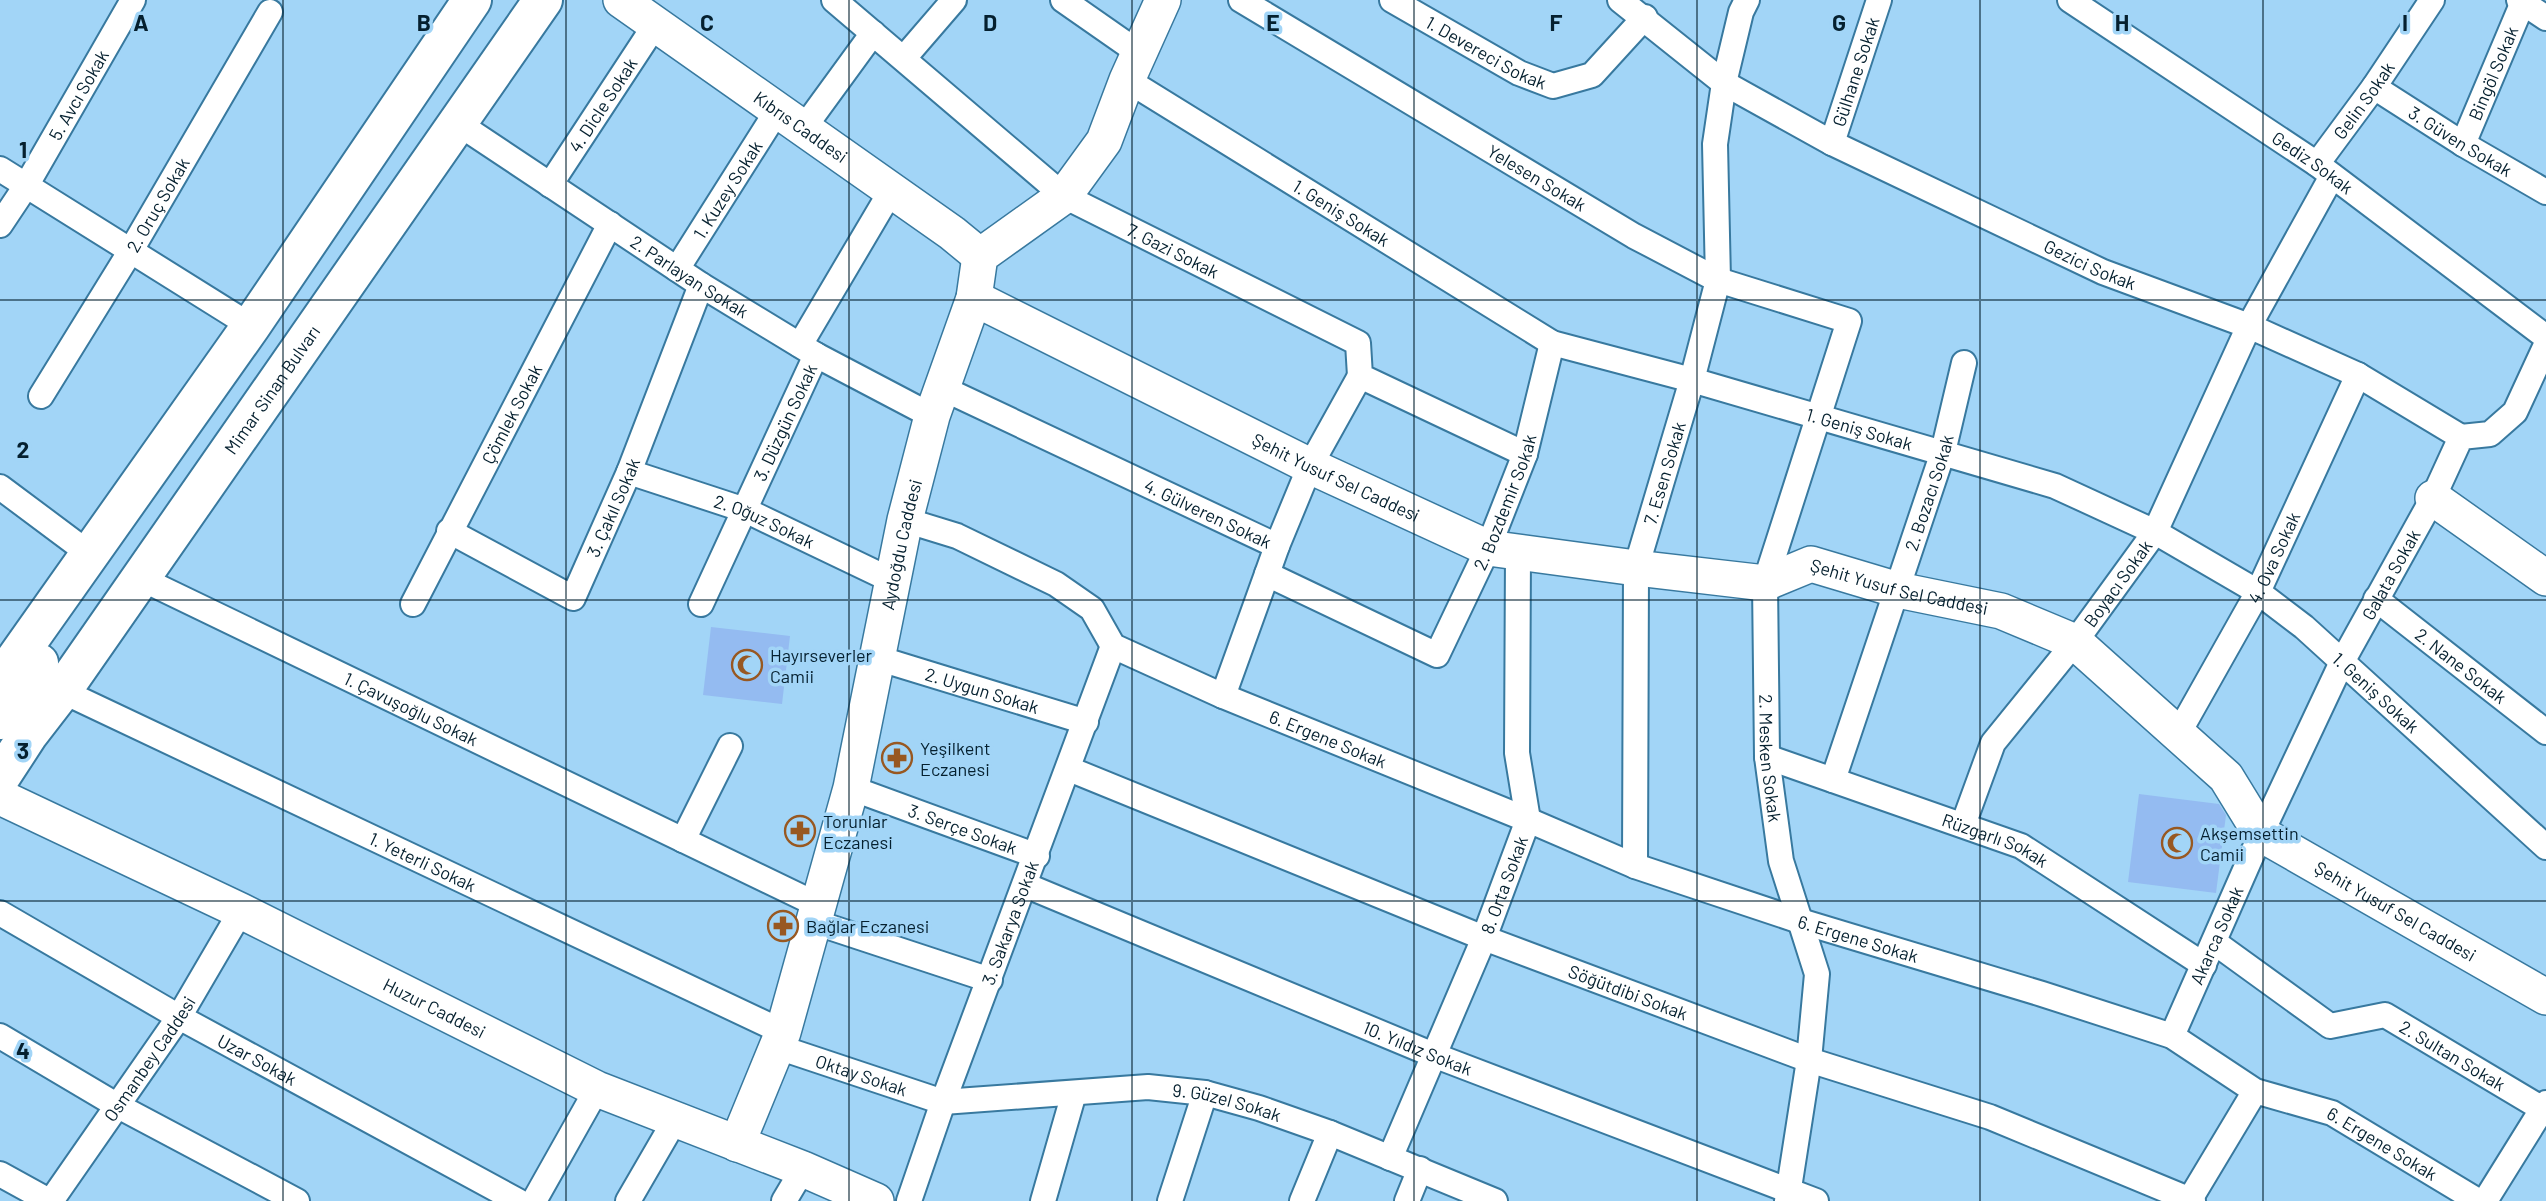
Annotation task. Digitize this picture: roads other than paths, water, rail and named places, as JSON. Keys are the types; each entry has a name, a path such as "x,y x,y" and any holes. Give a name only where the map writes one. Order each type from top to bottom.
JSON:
{"main road":[{"path":"4,667 90,555 251,326 471,0"},
{"name":"Mimar Sinan Bulvarı","path":"0,778 14,727 62,691 543,0"},
{"name":"Kıbrıs Caddesi","path":"621,0 980,256"},
{"path":"980,256 1064,196 1104,141 1163,0"},
{"name":"Aydoğdu Caddesi","path":"737,1144 781,1040 851,788 905,520 937,402 974,298 980,256"},
{"name":"Şehit Yusuf Sel Caddesi","path":"974,298 1310,466 1503,550 1765,583 1811,564 1898,590 2001,611 2075,642 2226,777 2261,834 2546,998"},
{"path":"2433,498 2546,578"},
{"path":"0,761 14,727 73,613 90,555"},
{"name":"Huzur Caddesi","path":"0,797 241,911 597,1089 876,1201"}],"street":[{"name":"5. Avcı Sokak","path":"0,225 26,186 133,0"},
{"name":"7. Gazi Sokak","path":"834,0 1064,196 1358,343 1360,376"},
{"path":"904,58 954,0"},
{"name":"Yelesen Sokak","path":"1241,0 1634,236 1718,280 1849,321"},
{"name":"1. Devereci Sokak","path":"1392,0 1518,73 1553,86 1592,75 1645,17"},
{"name":"Gezici Sokak","path":"1620,0 1645,17 1724,83 1832,143 2103,272 2249,326 2358,375 2461,437"},
{"name":"7. Esen Sokak","path":"1635,866 1636,568 1692,380 1718,280 1715,144 1724,83 1741,12 1747,0"},
{"name":"Gülhane Sokak","path":"1832,143 1879,0"},
{"name":"Gediz Sokak","path":"2070,0 2325,170 2546,337"},
{"name":"Gelin Sokak","path":"2249,326 2325,170 2374,87 2432,0"},
{"name":"1. Geniş Sokak","path":"1065,1 1133,67 1552,343 1692,380 2055,486 2155,532 2258,592 2304,627 2546,848"},
{"path":"2521,1 2546,18"},
{"name":"Bingöl Sokak","path":"2463,144 2521,1"},
{"name":"2. Oruç Sokak","path":"41,396 130,252 270,12"},
{"name":"4. Dicle Sokak","path":"550,185 655,25"},
{"name":"1. Kuzey Sokak","path":"677,269 790,120 873,33"},
{"name":"3. Güven Sokak","path":"2374,87 2463,144 2546,192"},
{"name":"2. Parlayan Sokak","path":"456,122 677,269 808,350 937,402"},
{"path":"0,169 251,326"},
{"name":"3. Düzgün Sokak","path":"701,604 745,510 808,350 891,191"},
{"name":"Çömlek Sokak","path":"413,604 610,224"},
{"name":"3. Çakıl Sokak","path":"449,531 572,598 629,472 702,285"},
{"name":"2. Mesken Sokak","path":"1788,1197 1809,1060 1816,974 1781,861 1767,757 1765,583 1849,321"},
{"name":"Boyacı Sokak","path":"1963,825 1993,743 2075,642 2155,532 2249,326"},
{"name":"2. Bozdemir Sokak","path":"1437,655 1503,550 1552,343"},
{"path":"2461,437 2490,434 2515,412 2546,345"},
{"name":"2. Bozacı Sokak","path":"1833,779 1943,452 1964,363"},
{"name":"4. Ova Sokak","path":"2178,734 2258,592 2358,375"},
{"path":"1277,546 1310,466 1360,376 1525,454"},
{"name":"4. Gülveren Sokak","path":"937,402 1277,546 1267,573 1437,655"},
{"name":"Galata Sokak","path":"2261,834 2342,662 2433,498 2461,437"},
{"name":"2. Oğuz Sokak","path":"629,472 745,510 893,581"},
{"path":"0,487 90,555"},
{"path":"905,520 957,536 1056,584 1093,609 1113,646"},
{"name":"8. Orta Sokak","path":"1390,1158 1436,1056 1528,820 1517,753 1503,550"},
{"path":"1223,696 1267,573"},
{"name":"1. Çavuşoğlu Sokak","path":"140,578 683,841 816,914 990,980"},
{"name":"2. Nane Sokak","path":"2376,599 2546,732"},
{"name":"6. Ergene Sokak","path":"1113,646 1223,696 1635,866 1800,921 2172,1036 2255,1091 2332,1114 2478,1201"},
{"name":"3. Sakarya Sokak","path":"909,1201 943,1102 1037,856 1113,646"},
{"name":"2. Uygun Sokak","path":"877,657 1086,723"},
{"name":"1. Yeterli Sokak","path":"62,691 781,1040"},
{"path":"683,841 730,746"},
{"name":"Rüzgarlı Sokak","path":"1767,757 2021,846 2204,965"},
{"name":"Söğütdibi Sokak","path":"1069,769 1484,938 1809,1060 1990,1117 2191,1200"},
{"name":"3. Serçe Sokak","path":"851,788 1037,856"},
{"name":"Akarca Sokak","path":"2172,1036 2261,834"},
{"name":"10. Yıldız Sokak","path":"1025,885 1436,1056 1788,1197 1816,1201"},
{"name":"Osmanbey Caddesi","path":"50,1201 179,1017 241,911"},
{"name":"Uzar Sokak","path":"0,913 179,1017 518,1201"},
{"name":"2. Sultan Sokak","path":"2214,942 2330,1026 2385,1016 2545,1108"},
{"path":"0,1036 118,1105 297,1201"},
{"name":"Oktay Sokak","path":"781,1040 943,1102"},
{"name":"9. Güzel Sokak","path":"943,1102 1148,1087 1205,1093 1259,1108 1330,1133 1495,1201"},
{"path":"534,1201 597,1089"},
{"path":"2191,1200 2255,1091"},
{"path":"1043,1201 1074,1093"},
{"path":"1170,1201 1205,1093"},
{"path":"2485,1201 2545,1108"},
{"path":"628,1201 675,1120"},
{"path":"1302,1201 1330,1133"},
{"path":"1407,1201 1420,1169"},
{"path":"784,1201 803,1170"},
{"path":"0,1174 50,1201"}],"place":[{"name":"Hayırseverler Camii","path":"747,665"},
{"name":"Yeşilkent Eczanesi","path":"897,758"},
{"name":"Torunlar Eczanesi","path":"800,831"},
{"name":"Akşemsettin Camii","path":"2177,843"},
{"name":"Bağlar Eczanesi","path":"783,926"}]}
